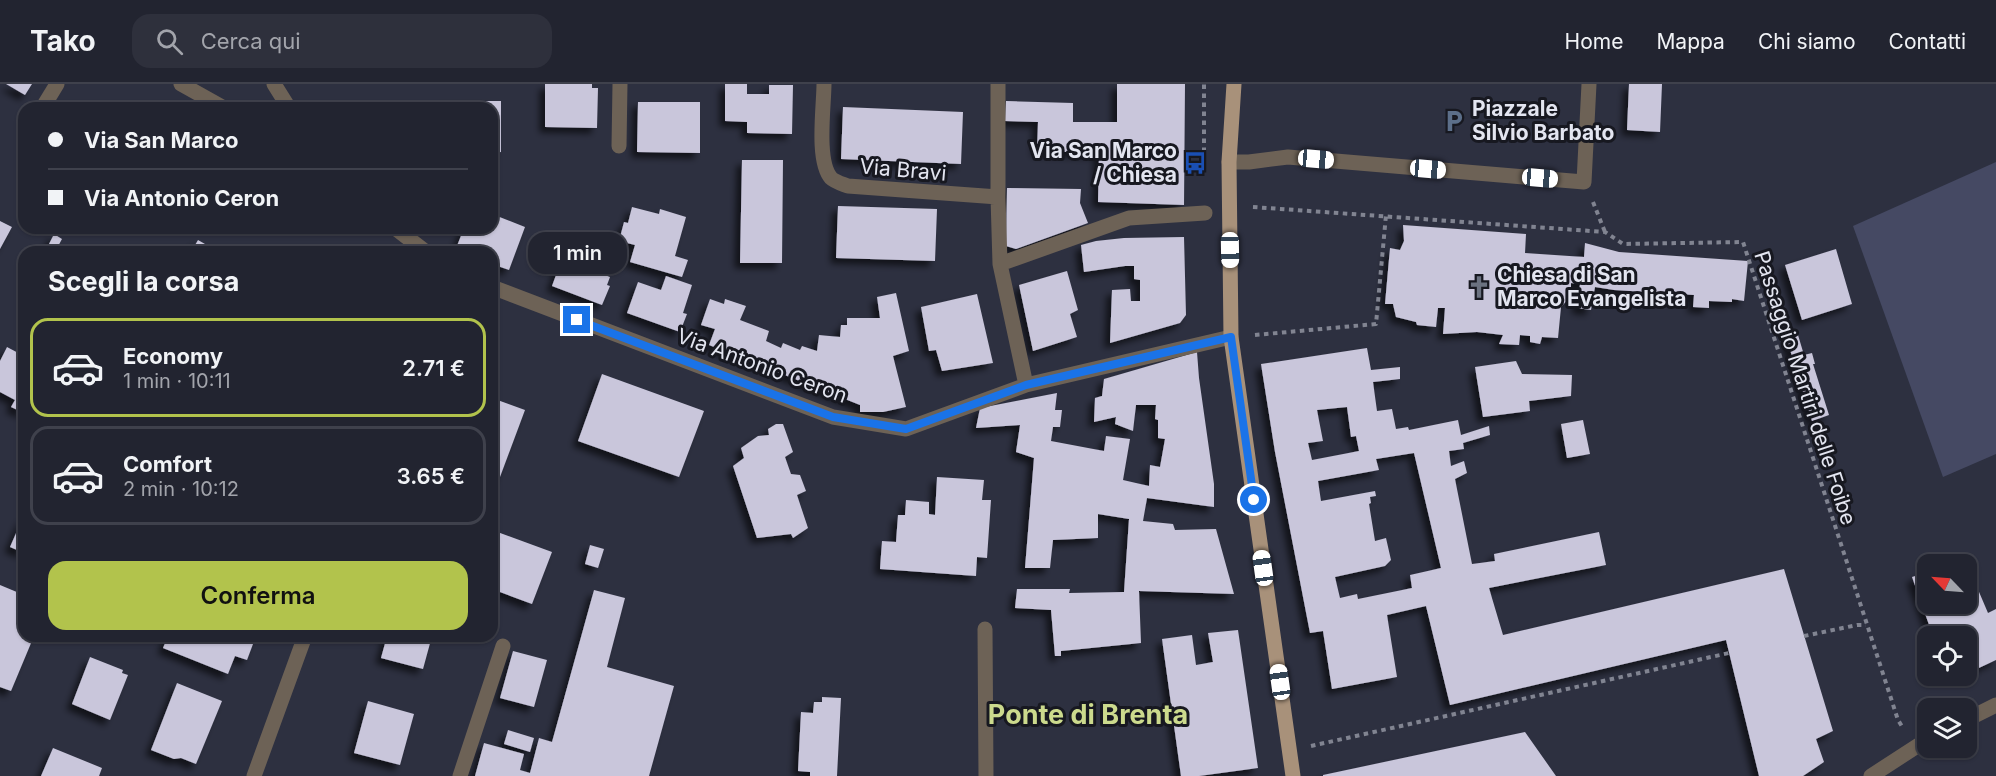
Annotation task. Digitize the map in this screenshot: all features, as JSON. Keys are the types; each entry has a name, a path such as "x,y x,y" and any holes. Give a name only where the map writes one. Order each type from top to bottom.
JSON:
{"main road":[{"path":"1234,84 1229,162 1231,337 1293,776"}],"street":[{"path":"46,102 57,84"},
{"path":"182,84 214,102"},
{"path":"274,84 285,102"},
{"path":"620,84 620,146"},
{"name":"Via Bravi","path":"824,84 823,152 826,169 832,180 848,186 998,197"},
{"path":"998,84 999,264 1026,385"},
{"path":"1229,162 1288,157 1584,182 1589,84"},
{"path":"999,264 1129,218 1205,213"},
{"path":"404,234 418,246"},
{"name":"Via Antonio Ceron","path":"498,289 833,417 906,429 1026,385 1231,337"},
{"path":"985,629 986,776"},
{"path":"254,776 303,642"},
{"path":"460,776 503,646"},
{"path":"1977,714 1996,705"},
{"path":"1871,776 1917,745"}],"path":[{"path":"1584,182 1605,232"},
{"name":"Passaggio Martiri delle Foibe","path":"1247,206 1605,232 1623,244 1743,242 1898,720 1917,737"},
{"path":"1251,336 1376,324 1386,215"},
{"path":"1804,636 1866,625"},
{"path":"1310,746 1729,652"}],"shaded area":[{"path":"1996,162 1996,454 1943,477 1853,226"}],"building":[{"path":"6,84 32,84 25,95"},
{"path":"545,84 592,84 592,88 598,88 597,128 545,127"},
{"path":"725,84 747,84 747,94 769,94 769,85 793,85 792,134 747,133 747,122 725,121"},
{"path":"1117,84 1185,84 1184,205 1098,202 1099,153 1037,151 1038,122 1005,121 1006,101 1073,103 1073,122 1117,122"},
{"path":"1629,84 1662,84 1660,132 1627,130"},
{"path":"501,101 501,152 498,152 498,102 440,102"},
{"path":"638,102 700,102 700,153 637,152"},
{"path":"843,107 963,112 961,164 841,159"},
{"path":"742,160 783,160 782,263 740,263"},
{"path":"1007,188 1081,189 1080,203 1088,223 1016,249 1006,246"},
{"path":"838,206 937,209 935,261 836,258"},
{"path":"632,207 659,214 660,209 686,217 675,256 688,260 682,277 630,262 635,245 619,241 624,222 628,223"},
{"path":"498,216 525,227 509,270 498,266 498,246 457,246 462,234 498,234"},
{"path":"0,221 12,227 0,249"},
{"name":"Chiesa di San Marco Evangelista","path":"1403,225 1526,234 1525,253 1584,257 1585,243 1619,252 1748,261 1744,301 1732,299 1732,302 1709,301 1709,308 1693,307 1694,295 1595,287 1591,310 1577,308 1580,284 1571,283 1571,296 1561,307 1558,338 1542,337 1540,344 1530,342 1530,336 1520,335 1519,345 1499,344 1503,335 1477,332 1443,334 1445,308 1438,308 1436,327 1417,325 1416,322 1396,317 1393,304 1385,304 1390,248 1400,250 1404,241"},
{"path":"54,234 62,239 58,246 48,246"},
{"path":"1184,237 1186,315 1180,323 1110,343 1112,290 1130,289 1131,301 1140,301 1140,280 1134,279 1134,266 1084,272 1081,245 1124,238"},
{"path":"198,240 208,246 194,246"},
{"path":"1836,249 1852,304 1802,320 1785,265"},
{"path":"564,253 582,259 579,265 610,277 607,285 610,286 602,305 552,286"},
{"path":"1067,271 1078,310 1070,314 1077,337 1033,351 1019,285"},
{"path":"666,276 692,285 683,313 687,314 680,332 627,313 638,282 661,290"},
{"path":"896,293 909,351 893,356 906,407 883,412 860,412 860,405 709,345 715,329 701,325 710,299 724,304 725,299 746,306 740,320 769,331 766,341 781,348 783,343 800,350 802,346 817,351 819,335 840,337 841,325 847,325 847,318 880,318 877,297"},
{"path":"977,294 993,363 942,371 936,350 929,351 921,307"},
{"path":"1798,335 1804,355 1812,353 1815,364 1813,364 1829,415 1812,421 1787,340"},
{"path":"7,347 18,353 18,410 11,407 15,400 0,392 0,361"},
{"path":"1367,348 1371,370 1400,367 1400,379 1373,382 1377,411 1392,409 1396,429 1408,427 1409,430 1458,420 1461,435 1489,426 1490,435 1463,443 1464,449 1449,451 1451,466 1464,461 1467,473 1455,479 1472,564 1495,561 1494,554 1599,532 1606,565 1489,588 1503,635 1784,569 1833,731 1816,739 1824,762 1803,776 1759,776 1726,640 1450,705 1426,606 1387,615 1397,677 1332,689 1323,631 1310,633 1275,452 1261,364","holes":["1347,407 1351,437 1356,436 1359,451 1312,460 1308,443 1323,441 1317,410","1414,453 1441,568 1410,575 1412,588 1358,599 1357,594 1340,598 1335,577 1385,566 1391,560 1386,538 1375,541 1369,504 1371,503 1370,497 1376,496 1375,491 1321,501 1318,481 1379,470 1376,459"]},
{"path":"1197,352 1214,484 1214,507 1147,498 1143,521 1173,524 1175,530 1216,529 1234,594 1139,591 1141,643 1061,651 1061,656 1055,656 1051,610 1015,608 1017,589 1070,589 1069,593 1124,592 1129,519 1098,514 1098,538 1053,540 1050,568 1025,568 1034,458 1016,452 1020,425 976,428 980,408 1057,393 1055,410 1062,410 1060,427 1053,427 1051,441 1104,451 1106,436 1130,439 1123,480 1149,486 1150,465 1160,467 1165,439 1158,438 1158,420 1155,419 1156,405 1136,405 1133,431 1115,424 1116,417 1094,422 1095,398 1102,396 1104,379"},
{"path":"1516,361 1522,374 1572,375 1571,396 1529,401 1530,411 1483,417 1475,367"},
{"path":"602,374 704,411 679,477 578,441"},
{"path":"498,400 525,410 498,482"},
{"path":"1583,420 1590,454 1567,458 1561,424"},
{"path":"776,424 783,424 793,452 785,457 791,474 800,475 806,491 797,495 808,528 793,538 791,534 757,538 733,466 744,458 741,448 758,436 769,435 768,429"},
{"path":"937,477 984,480 982,500 991,500 987,558 977,557 976,576 880,569 882,541 896,542 898,515 905,515 906,500 929,502 929,514 935,515"},
{"path":"18,529 18,550 10,547"},
{"path":"498,532 552,552 532,604 498,591"},
{"path":"590,545 604,549 598,568 585,564"},
{"path":"1917,575 1917,591 1912,577"},
{"path":"0,585 18,592 18,642 31,642 11,691 0,687"},
{"path":"1977,587 1988,613 1996,609 1996,660 1977,669 1977,626 1929,626 1925,614 1977,614"},
{"path":"594,590 625,598 607,667 674,686 649,776 475,776 484,743 524,754 520,770 530,773 539,738 552,742"},
{"path":"1238,630 1258,768 1199,776 1181,776 1162,639 1192,635 1196,665 1213,662 1208,633"},
{"path":"166,642 254,642 247,660 235,656 228,674 163,648"},
{"path":"385,642 430,642 423,669 381,658"},
{"path":"513,651 547,660 534,707 500,698"},
{"path":"90,657 123,670 122,673 128,675 110,720 72,704"},
{"path":"177,683 222,701 196,764 151,750"},
{"path":"822,697 841,698 837,776 810,776 810,772 798,771 801,712 813,713 814,702 822,702"},
{"path":"368,701 414,714 400,765 354,753"},
{"path":"508,730 534,738 530,752 504,744"},
{"path":"1525,732 1556,776 1323,776 1323,775"},
{"path":"53,748 102,768 99,776 41,776"}],"place":[{"name":"Piazzale Silvio Barbato","path":"1454,121"},
{"name":"Via San Marco / Chiesa","path":"1195,163"},
{"name":"Chiesa di San Marco Evangelista","path":"1479,287"}],"district":[{"name":"Ponte di Brenta","path":"1088,715"}],"route":[{"path":"577,320 833,417 906,429 1026,385 1231,337 1254,500"}]}
